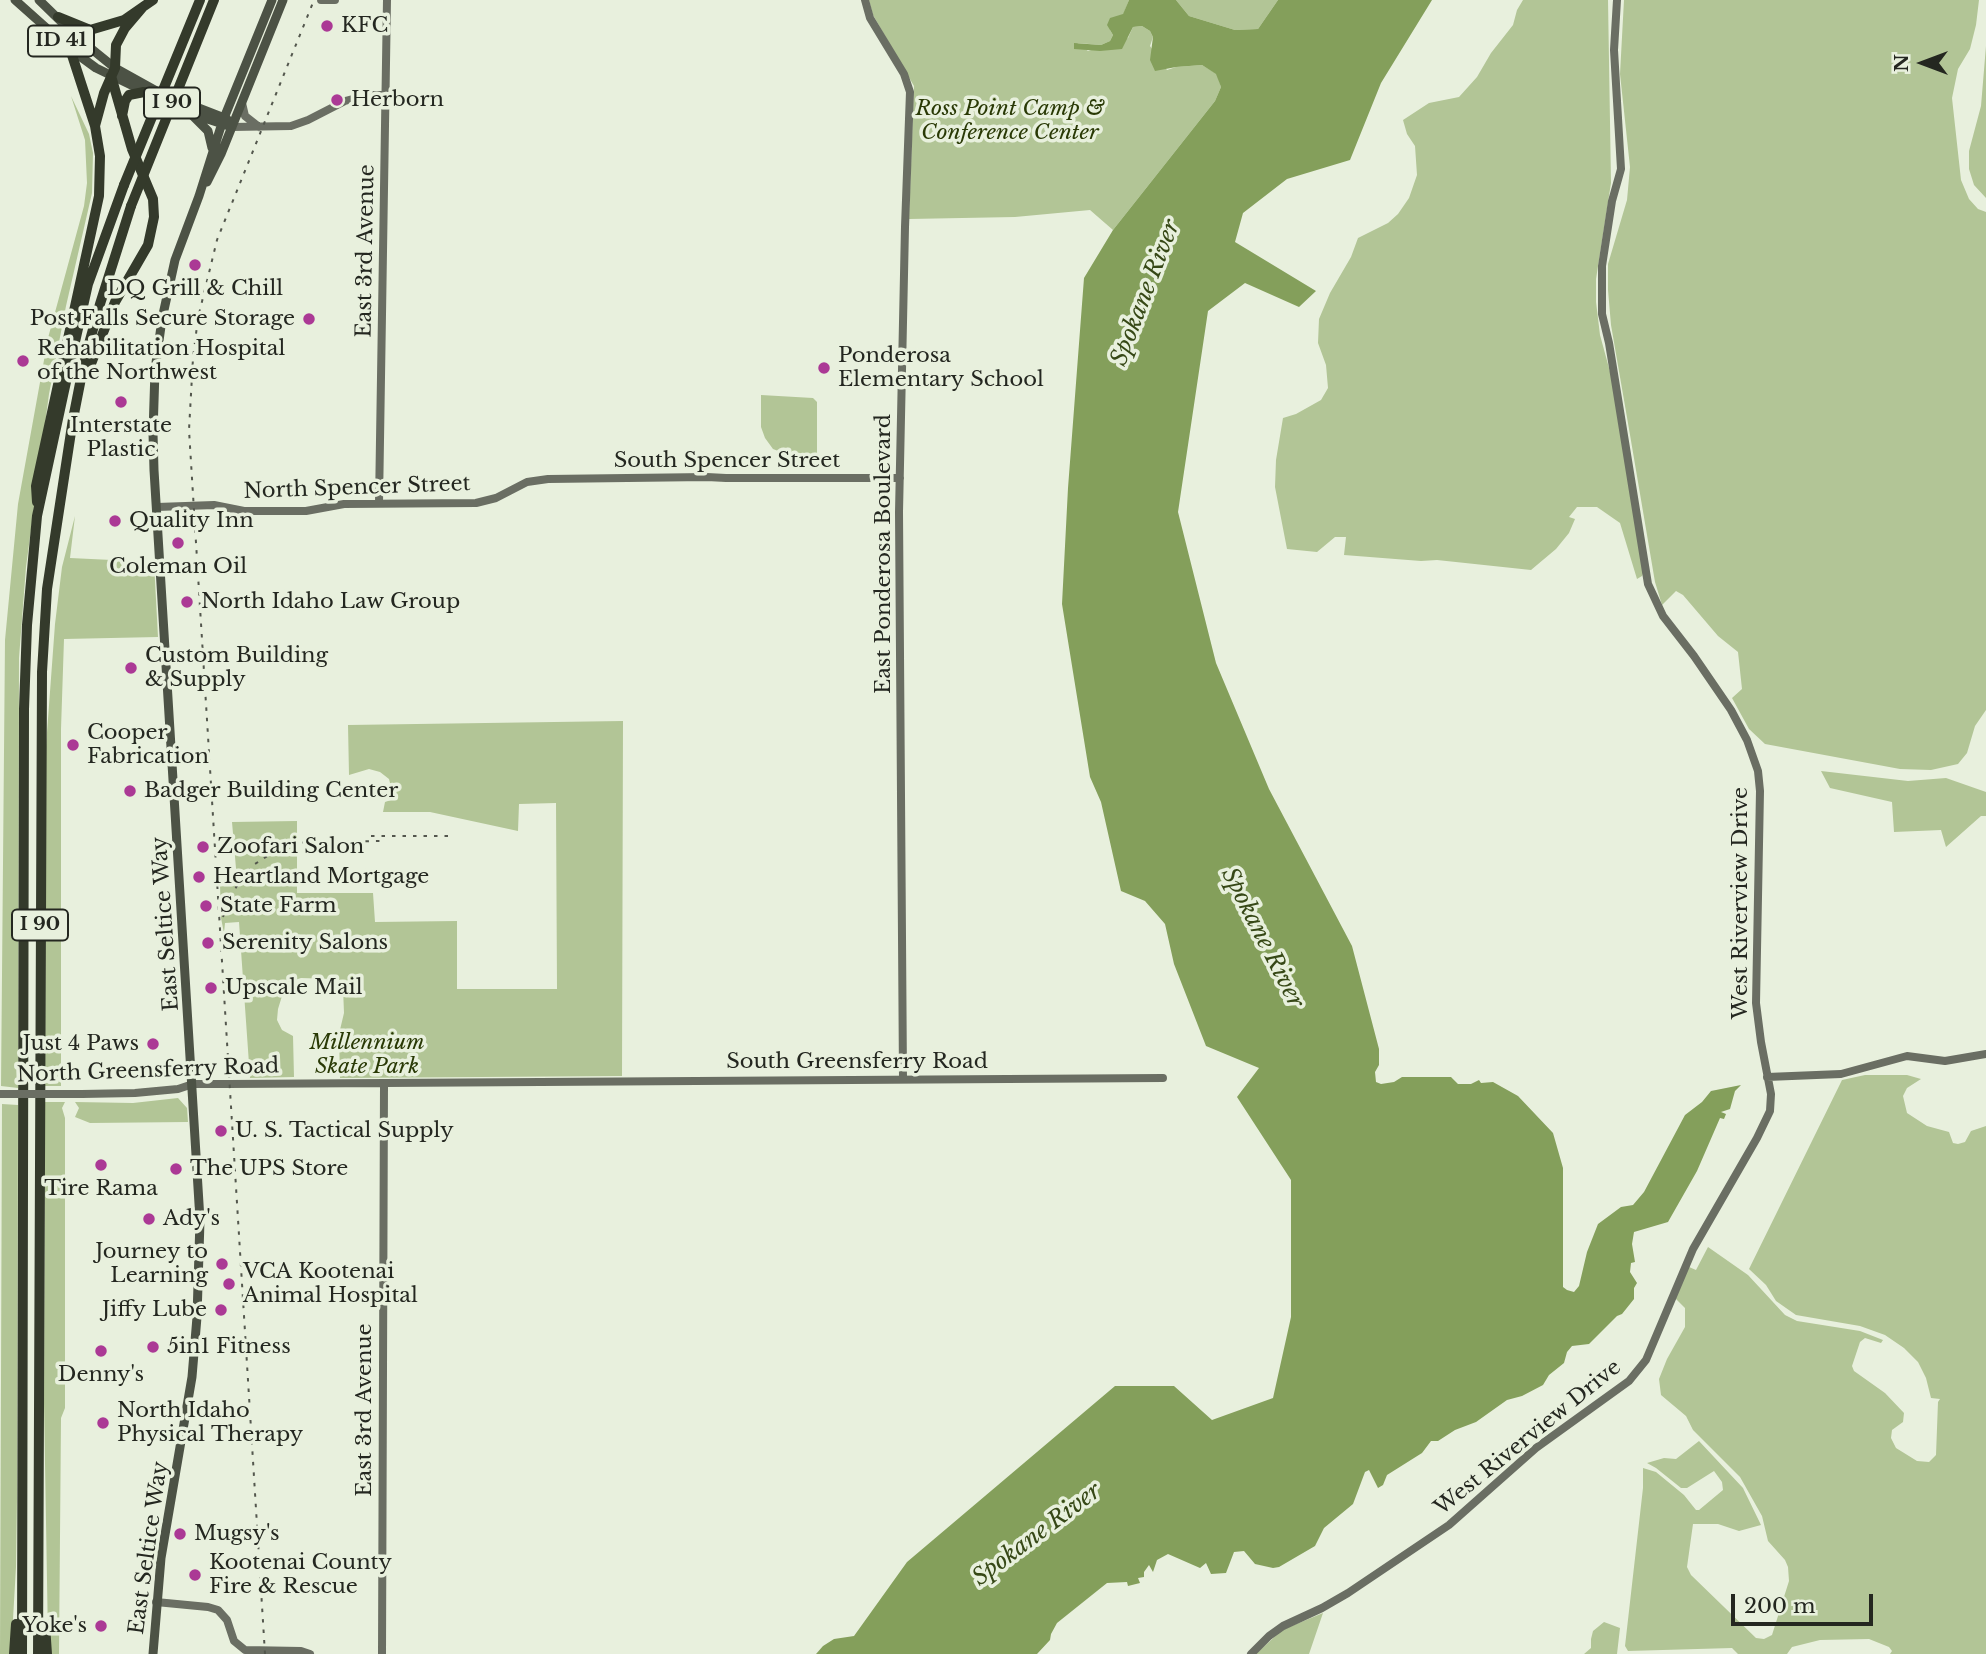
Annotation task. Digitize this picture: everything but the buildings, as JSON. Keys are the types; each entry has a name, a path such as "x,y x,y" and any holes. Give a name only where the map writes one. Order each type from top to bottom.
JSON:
{"highway":[{"path":"58,17 90,30 113,25 153,0"},
{"name":"I 90","path":"22,1654 24,709 27,625 37,516 88,284 124,185 200,0"},
{"name":"I 90","path":"38,1654 42,672 47,589 73,419 85,358 100,304 131,206 214,0"},
{"path":"95,126 113,72 116,45 125,28 142,8"},
{"path":"37,516 36,486 99,196 100,156 95,126 70,49"},
{"path":"73,419 106,322 148,245 153,229 153,199 122,119 113,72"},
{"path":"122,119 125,101 129,95 144,92"},
{"path":"38,1425 47,1654"},
{"path":"14,1654 23,1537"}],"main road":[{"name":"ID 41","path":"15,0 70,49 96,68 113,72 207,110 228,123"},
{"name":"ID 41","path":"39,0 113,72 144,92 189,113 228,123"},
{"path":"253,75 261,41 274,6 272,0"},
{"name":"East Seltice Way","path":"199,196 221,154 228,123 272,0"},
{"name":"East Seltice Way","path":"237,99 253,75 283,0"},
{"path":"207,110 224,108 237,99"},
{"path":"189,113 208,131 212,150"},
{"name":"East Seltice Way","path":"153,1654 164,1536 185,1423 197,1317 200,1220 153,405 160,327 175,260 199,196 212,150 228,123"}],"street":[{"path":"321,0 335,0"},
{"name":"East 3rd Avenue","path":"379,503 387,0"},
{"name":"East Ponderosa Boulevard","path":"865,0 870,18 904,74 910,92 900,478 902,1079"},
{"name":"West Riverview Drive","path":"1251,1654 1283,1626 1348,1593 1449,1524 1536,1448 1620,1389 1638,1371 1654,1343 1670,1300 1702,1231 1766,1120 1771,1102 1756,1003 1760,791 1758,771 1747,740 1731,710 1663,616 1648,584 1602,314 1602,266 1612,201 1621,169 1614,57 1617,0"},
{"path":"228,123 260,127 291,126 345,101 368,95 384,95"},
{"path":"237,99 245,116 260,127"},
{"name":"South Spencer Street","path":"595,479 900,478"},
{"name":"North Spencer Street","path":"157,507 214,505 244,511 294,511 316,510 341,504 476,503 496,498 533,481 595,479"},
{"path":"1767,1077 1841,1074 1907,1056 1945,1061 1986,1054"},
{"name":"South Greensferry Road","path":"550,1081 1163,1078"},
{"name":"North Greensferry Road","path":"1,1093 141,1093 179,1089 193,1084 550,1081"},
{"name":"East 3rd Avenue","path":"382,1654 384,1083"},
{"path":"156,1602 218,1610 227,1620 234,1641 243,1649 301,1651 310,1654"}],"green space":[{"name":"Ross Point Camp & Conference Center","path":"869,0 1129,0 1123,15 1110,30 1113,35 1110,41 1101,45 1077,43 1088,51 1128,38 1133,27 1142,26 1150,31 1153,37 1150,46 1167,70 1202,65 1217,74 1221,87 1215,101 1113,230 1090,210 1015,217 909,219 914,86 873,15"},
{"path":"1176,0 1278,0 1258,29 1235,30 1189,16"},
{"path":"1523,0 1608,0 1611,183 1596,279 1596,302 1600,335 1612,379 1644,571 1642,576 1637,579 1620,523 1597,507 1577,507 1569,517 1575,519 1569,533 1556,549 1531,570 1437,560 1344,555 1346,537 1335,537 1317,552 1287,549 1275,487 1276,460 1283,418 1321,400 1328,388 1326,365 1318,343 1319,319 1358,238 1388,223 1409,198 1417,175 1415,146 1407,134 1403,120 1429,103 1459,97 1477,77 1491,53 1513,25"},
{"path":"1624,0 1979,0 1970,49 1958,69 1952,98 1961,180 1969,199 1978,209 1986,212 1986,710 1975,726 1967,753 1958,764 1931,770 1900,769 1765,744 1749,729 1732,698 1742,689 1738,652 1718,636 1683,595 1676,591 1662,605 1655,582 1611,325 1608,290 1608,264 1627,200 1630,167 1620,74"},
{"path":"1986,46 1986,198 1974,185 1969,169 1969,151 1981,106"},
{"path":"71,96 89,134 93,153 92,193 49,394 26,567 19,658 18,1088 1,1086 5,640 18,504 48,338 84,206 87,183 85,140"},
{"path":"761,395 813,398 817,402 817,459 799,459 773,449 761,427"},
{"path":"75,516 70,558 154,562 158,637 64,639 61,729 61,1086 45,1086 46,746 62,567"},
{"name":"Millennium Skate Park","path":"623,721 622,1076 340,1078 339,1034 344,1013 343,988 331,979 301,978 286,983 277,1020 282,1030 293,1036 294,1077 250,1078 239,922 225,923 224,933 221,918 220,884 234,883 237,880 232,822 297,821 297,893 373,893 375,922 457,921 457,989 557,989 556,803 519,804 518,831 430,812 383,812 385,802 394,799 389,779 380,772 369,769 349,775 348,725"},
{"path":"1821,771 1908,781 1946,778 1986,792 1986,816 1981,816 1946,847 1941,830 1894,832 1892,802 1830,788"},
{"path":"1865,1075 1907,1075 1921,1079 1907,1088 1903,1096 1907,1113 1927,1126 1949,1132 1953,1143 1965,1142 1971,1131 1986,1126 1986,1654 1890,1654 1892,1651 1889,1647 1869,1639 1820,1640 1792,1647 1787,1654 1738,1654 1732,1648 1628,1651 1625,1646 1643,1468 1656,1472 1684,1495 1696,1510 1723,1490 1722,1482 1714,1471 1687,1488 1681,1488 1647,1463 1664,1458 1676,1459 1699,1441 1743,1488 1761,1525 1739,1531 1718,1524 1693,1524 1687,1567 1691,1575 1756,1638 1764,1639 1772,1635 1789,1581 1785,1560 1768,1541 1762,1516 1740,1477 1693,1430 1686,1416 1661,1395 1659,1379 1685,1327 1685,1308 1675,1298 1689,1267 1696,1270 1708,1247 1748,1275 1785,1315 1797,1321 1860,1331 1883,1340 1881,1343 1865,1338 1860,1342 1852,1366 1854,1371 1885,1393 1904,1413 1903,1422 1892,1430 1891,1438 1896,1448 1917,1461 1929,1462 1936,1455 1940,1399 1931,1398 1918,1362 1904,1348 1885,1335 1860,1326 1796,1315 1776,1301 1766,1285 1749,1269 1842,1080"},
{"path":"178,1098 187,1108 188,1122 90,1123 75,1117 79,1108 75,1102 133,1103"},
{"path":"45,1102 65,1102 62,1108 65,1118 65,1408 61,1418 59,1654 50,1654 48,1639 44,1404"},
{"path":"2,1104 18,1105 17,1498 11,1654 0,1654"},
{"path":"1323,1613 1309,1654 1256,1654 1282,1630"},
{"path":"1604,1622 1620,1628 1617,1654 1584,1654 1591,1648 1593,1631"}],"water":[{"name":"Spokane River","path":"1129,0 1176,0 1189,16 1235,30 1258,29 1278,0 1432,0 1381,83 1350,160 1287,179 1243,213 1235,242 1316,291 1299,307 1245,283 1208,311 1178,512 1216,663 1269,789 1352,946 1379,1049 1376,1082 1394,1082 1402,1077 1451,1077 1458,1084 1471,1084 1479,1080 1481,1083 1493,1082 1518,1096 1553,1133 1563,1168 1563,1287 1574,1292 1579,1286 1587,1252 1598,1224 1621,1207 1633,1205 1644,1192 1685,1115 1711,1091 1741,1085 1735,1091 1730,1109 1721,1112 1726,1114 1724,1119 1720,1118 1697,1171 1668,1222 1634,1232 1632,1244 1635,1262 1631,1263 1630,1272 1637,1283 1634,1299 1622,1314 1589,1344 1572,1346 1564,1363 1549,1375 1543,1385 1507,1400 1476,1422 1455,1430 1438,1441 1431,1441 1422,1453 1387,1475 1383,1485 1378,1488 1369,1470 1365,1472 1353,1504 1324,1528 1315,1546 1273,1568 1255,1564 1244,1551 1234,1552 1226,1573 1211,1574 1206,1563 1200,1568 1168,1554 1157,1560 1153,1572 1149,1565 1144,1577 1138,1578 1140,1583 1128,1586 1127,1582 1107,1583 1057,1623 1050,1640 1037,1654 816,1654 834,1639 854,1636 907,1562 1115,1386 1174,1386 1212,1420 1273,1398 1291,1317 1291,1180 1237,1097 1259,1068 1206,1046 1174,964 1165,924 1145,901 1121,891 1101,802 1090,777 1062,604 1084,278 1113,230 1215,101 1221,87 1216,74 1202,65 1155,71 1150,60 1153,37 1150,31 1142,26 1133,27 1122,49 1074,49 1074,43 1101,45 1110,41 1113,35 1107,25 1110,18 1123,14"}],"railway":[{"path":"265,1654 189,430 198,318 217,240 314,0"},
{"path":"371,836 451,836"},
{"path":"223,917 229,899 243,876 275,851 305,842 380,841"}],"place":[{"name":"KFC","path":"327,26"},
{"name":"Herborn","path":"337,100"},
{"name":"DQ Grill & Chill","path":"195,265"},
{"name":"Post Falls Secure Storage","path":"309,319"},
{"name":"Rehabilitation Hospital of the Northwest","path":"23,361"},
{"name":"Ponderosa Elementary School","path":"824,368"},
{"name":"Interstate Plastic","path":"121,402"},
{"name":"Quality Inn","path":"115,521"},
{"name":"Coleman Oil","path":"178,543"},
{"name":"North Idaho Law Group","path":"187,602"},
{"name":"Custom Building & Supply","path":"131,668"},
{"name":"Cooper Fabrication","path":"73,745"},
{"name":"Badger Building Center","path":"130,791"},
{"name":"Zoofari Salon","path":"203,847"},
{"name":"Heartland Mortgage","path":"199,877"},
{"name":"State Farm","path":"206,906"},
{"name":"Serenity Salons","path":"208,943"},
{"name":"Upscale Mail","path":"211,988"},
{"name":"Just 4 Paws","path":"153,1044"},
{"name":"U. S. Tactical Supply","path":"221,1131"},
{"name":"Tire Rama","path":"101,1165"},
{"name":"The UPS Store","path":"176,1169"},
{"name":"Ady's","path":"149,1219"},
{"name":"Journey to Learning","path":"222,1264"},
{"name":"VCA Kootenai Animal Hospital","path":"229,1284"},
{"name":"Jiffy Lube","path":"221,1310"},
{"name":"5in1 Fitness","path":"153,1347"},
{"name":"Denny's","path":"101,1351"},
{"name":"North Idaho Physical Therapy","path":"103,1423"},
{"name":"Mugsy's","path":"180,1534"},
{"name":"Kootenai County Fire & Rescue","path":"195,1575"},
{"name":"Yoke's","path":"101,1626"}]}
